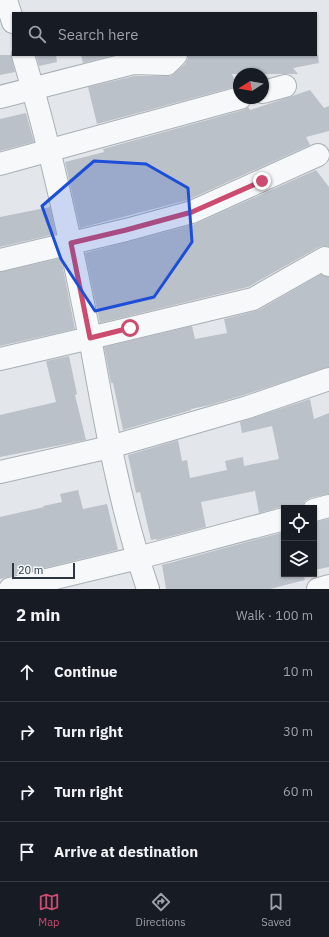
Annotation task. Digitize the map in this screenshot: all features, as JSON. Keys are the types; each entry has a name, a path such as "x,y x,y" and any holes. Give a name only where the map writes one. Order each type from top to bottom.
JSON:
{"street":[{"path":"6,0 12,19"},
{"path":"23,56 49,151 71,243 110,447 138,558 148,589"},
{"path":"0,97 133,63 167,64 175,56"},
{"path":"269,90 284,86"},
{"path":"0,164 233,100"},
{"path":"0,260 126,230 192,212 318,155"},
{"path":"0,359 253,299 328,259"},
{"path":"0,472 110,447 248,407 329,379"},
{"path":"317,509 329,506"},
{"path":"10,589 138,558 281,520"},
{"path":"318,589 329,586"}],"highlighted area":[{"path":"94,161 146,164 188,188 192,242 154,297 95,311 61,259 42,206"}],"building":[{"path":"0,55 11,55 15,72 0,75"},
{"path":"317,55 319,63 293,68 298,74 269,74 269,68 233,68 233,87 97,124 88,87 134,76 171,76 185,64 188,56"},
{"path":"36,56 56,56 57,62 39,66"},
{"path":"81,56 110,56 83,63"},
{"path":"310,90 324,108 329,106 329,131 306,137 310,145 188,200 80,228 65,162 104,152 103,149 243,110 248,107 250,110"},
{"path":"26,113 34,142 0,151 0,119"},
{"path":"316,170 329,187 329,247 319,247 248,287 100,323 85,253 195,224"},
{"path":"50,207 56,234 0,247 0,217"},
{"path":"61,258 75,329 0,346 0,272"},
{"path":"321,274 329,277 329,367 244,395 191,409 123,430 113,383 111,383 104,347 192,326 195,339 227,333 224,319 259,310"},
{"path":"69,356 77,394 75,395 86,440 0,457 0,415 56,402 46,361"},
{"path":"310,399 314,419 329,413 329,494 310,498 305,501 303,505 281,505 281,507 259,513 255,491 201,502 206,527 157,540 151,540 140,492 136,493 128,455 178,440 182,461 187,460 190,478 227,470 225,461 243,457 244,466 279,459 272,426 242,433 240,422"},
{"path":"78,490 83,509 107,504 118,550 0,579 0,517 62,502 60,494"},
{"path":"329,519 329,567 317,569 317,541 317,521"},
{"path":"281,533 281,577 304,577 305,580 270,589 166,589 162,565"}],"route":[{"path":"130,328 90,338 71,243 192,212 262,181"}]}
